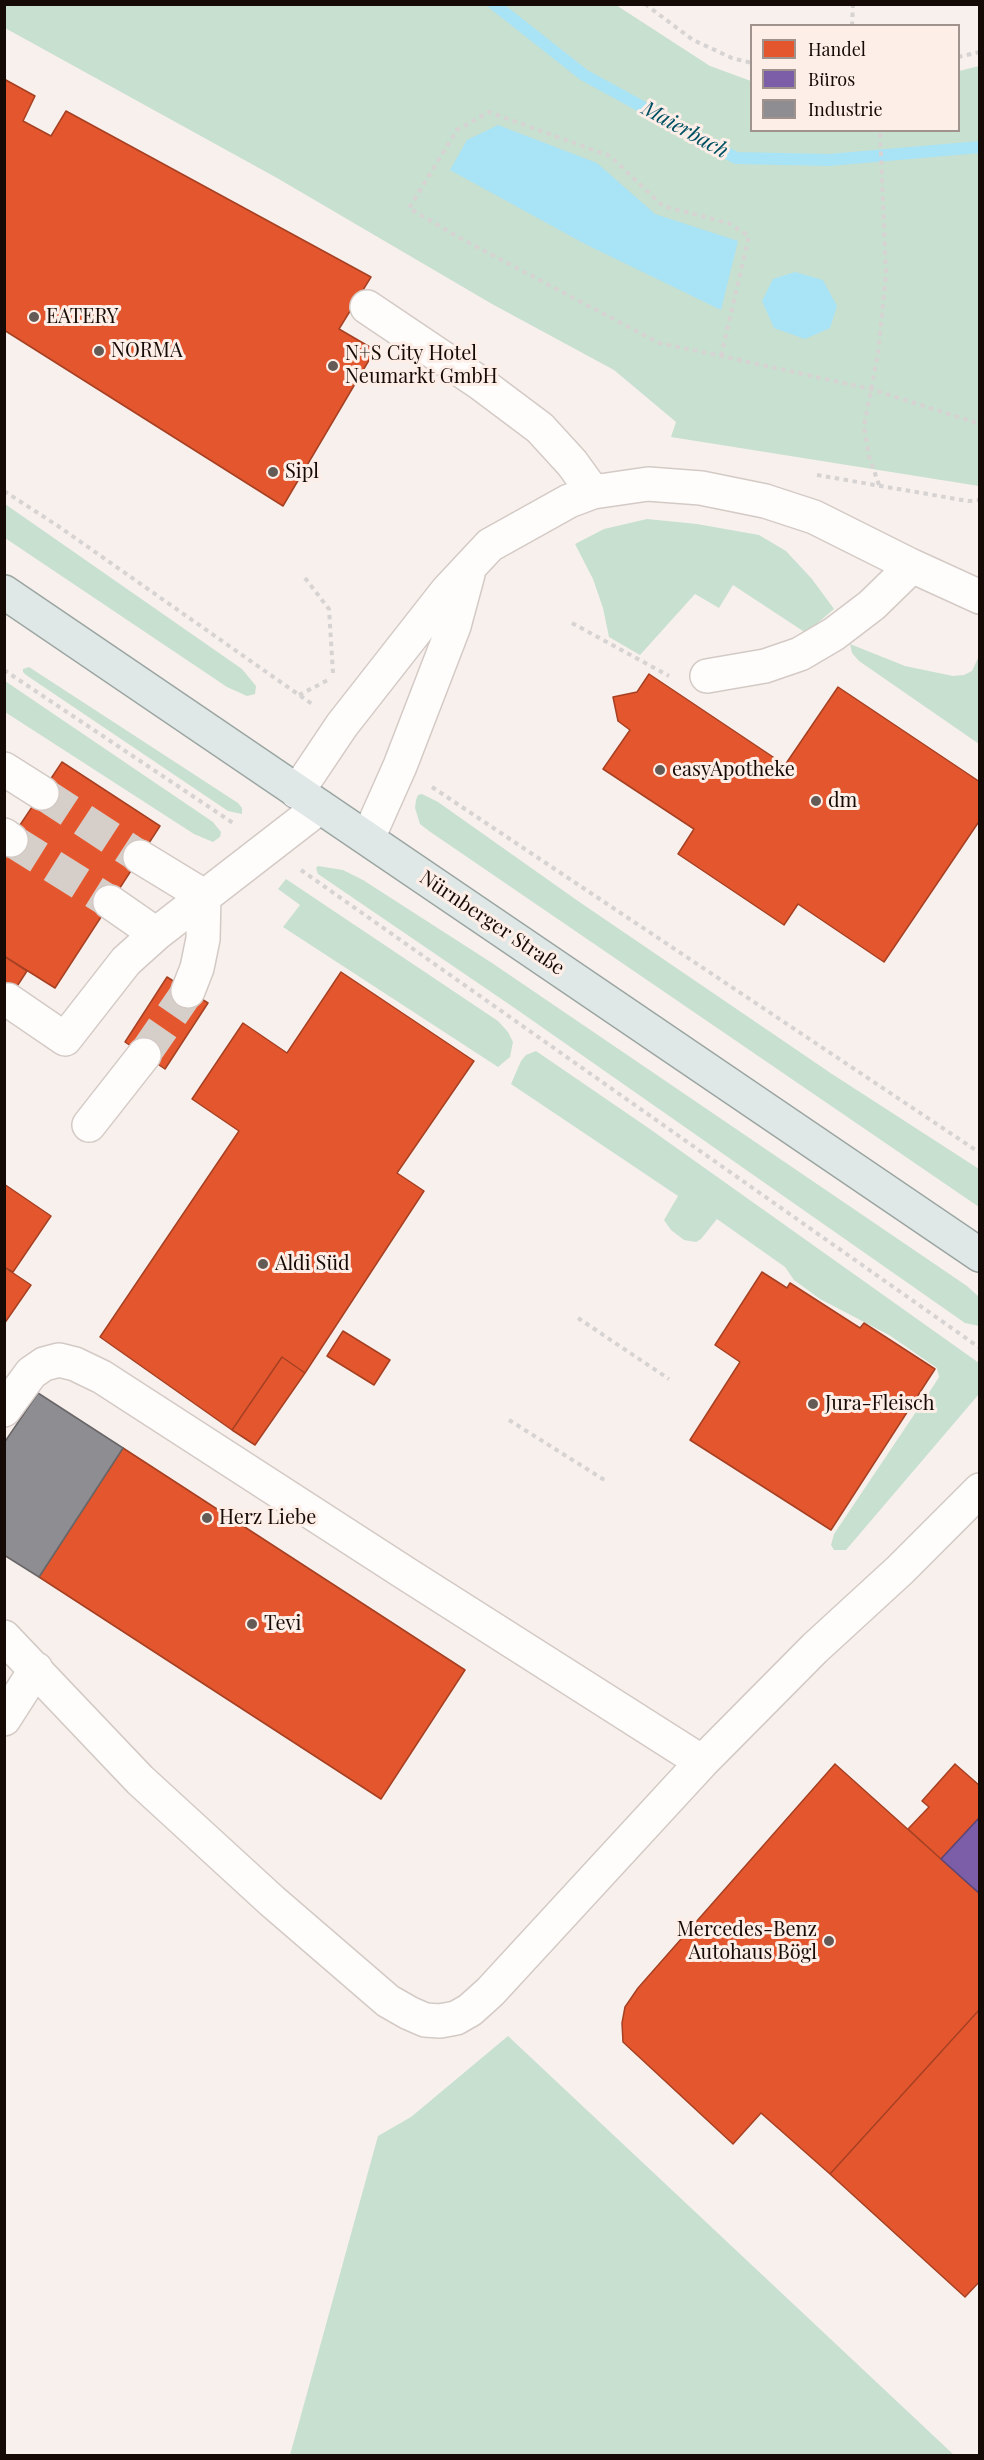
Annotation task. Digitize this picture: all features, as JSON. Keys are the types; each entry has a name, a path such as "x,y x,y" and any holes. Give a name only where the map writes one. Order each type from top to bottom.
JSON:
{"main road":[{"name":"Nürnberger Straße","path":"4,592 980,1255"}],"lane":[{"path":"367,307 480,383 540,428 572,463 593,492"},
{"path":"8,999 65,1039 126,961 156,934 268,846 309,799 342,725 447,591 470,566 490,545 569,501 593,492 648,484 701,488 765,501 814,517 980,597"},
{"path":"368,838 400,766 453,626 470,566"},
{"path":"707,676 765,666 800,654 834,634 872,606 912,566"},
{"path":"4,769 42,793"},
{"path":"140,857 204,897"},
{"path":"188,991 197,968 203,939 204,897"},
{"path":"110,902 156,934"},
{"path":"89,1125 144,1055"},
{"path":"4,1410 32,1373 44,1364 59,1360 102,1377 702,1762"},
{"path":"4,1637 140,1780 272,1901 388,2001 424,2020 440,2021 456,2018 470,2010 483,1998 702,1762 815,1648 900,1570 980,1490"},
{"path":"4,1719 36,1669"}],"path":[{"path":"645,4 693,40 732,58 750,62"},
{"path":"852,24 853,4"},
{"path":"960,57 980,52"},
{"path":"722,356 749,236 728,223 663,206 610,156 489,112 457,130 410,208 458,237 659,342 722,356 871,389 980,424"},
{"path":"879,485 869,456 864,427 878,353 886,275 880,132"},
{"path":"4,491 306,700"},
{"path":"305,578 329,609 333,676"},
{"path":"572,623 665,675"},
{"path":"4,670 268,846 980,1348"},
{"path":"426,784 980,1153"},
{"path":"578,1318 669,1379"},
{"path":"509,1420 606,1481"}],"green space":[{"path":"4,5 616,5 710,66 750,81 750,132 960,132 960,71 979,66 979,486 671,437 676,422 614,370 492,304 277,178 5,28"},
{"path":"5,504 242,669 256,686 255,694 247,696 227,687 5,538"},
{"path":"647,519 697,524 759,535 786,551 812,579 834,609 806,633 733,585 719,608 695,594 640,655 609,637 603,608 593,579 575,544 604,529"},
{"path":"850,644 905,666 953,676 964,675 972,671 979,656 979,744 859,661 852,653"},
{"path":"29,667 238,803 242,808 242,814 228,811 26,675 23,669"},
{"path":"5,681 213,822 221,832 220,837 213,842 194,834 5,712"},
{"path":"422,794 438,802 578,901 832,1074 979,1169 979,1207 429,831 420,824 415,808 418,795"},
{"path":"318,866 343,870 363,880 492,963 967,1286 979,1297 979,1326 965,1323 516,1009 318,874 316,868"},
{"path":"286,879 498,1021 513,1042 510,1057 498,1067 283,927 300,905 278,889"},
{"path":"536,1051 979,1363 979,1394 846,1550 834,1550 831,1545 834,1534 939,1377 937,1368 889,1335 820,1299 794,1280 785,1267 717,1219 696,1242 684,1240 671,1230 664,1220 678,1196 511,1084 521,1061 526,1055"},
{"path":"508,2036 954,2455 290,2455 378,2136 411,2117"}],"water":[{"path":"498,125 597,163 655,214 738,241 721,310 585,244 450,170 467,140"},
{"path":"795,272 823,280 837,306 830,328 805,339 774,328 762,301 773,279"}],"building: Handel":[{"path":"4,79 35,96 23,121 51,136 66,111 371,277 339,329 375,350 283,506 4,330"},
{"name":"dm","path":"649,674 785,765 838,687 980,782 980,820 884,962 798,904 784,925 678,854 694,829 603,769 630,730 618,721 613,697 637,692"},
{"path":"62,762 160,826 55,988 4,956 4,849"},
{"path":"4,956 27,971 4,1006"},
{"name":"Aldi Süd","path":"341,972 474,1061 397,1173 424,1191 305,1373 282,1357 232,1430 100,1337 239,1131 192,1099 243,1023 287,1053"},
{"path":"167,977 208,1003 165,1069 125,1042"},
{"path":"4,1184 51,1216 13,1272 4,1267"},
{"path":"4,1267 31,1285 4,1324"},
{"name":"Jura-Fleisch","path":"762,1272 787,1288 790,1283 860,1328 864,1323 935,1369 831,1530 690,1440 740,1362 715,1345"},
{"path":"343,1331 390,1360 374,1385 327,1356"},
{"path":"282,1357 305,1373 255,1445 232,1430"},
{"name":"Tevi","path":"123,1448 465,1670 381,1799 39,1577"},
{"name":"Mercedes-Benz Autohaus Bögl","path":"835,1764 980,1894 980,2009 830,2174 761,2113 733,2144 623,2042 622,2023 625,2007 638,1988"},
{"path":"955,1764 980,1786 980,1817 941,1859 908,1829 929,1807 922,1801"},
{"path":"980,2009 980,2281 965,2297 830,2174"}],"building: Büros":[{"path":"980,1817 980,1894 941,1859"}],"building: Industrie":[{"path":"38,1393 123,1448 39,1577 4,1555 4,1443"}],"waterway":[{"name":"Maierbach","path":"494,4 584,75 736,158 829,160 980,147"}],"tunnel":[{"path":"42,793 140,857"},
{"path":"11,840 110,902"},
{"path":"144,1055 188,991"}],"place":[{"name":"EATERY","path":"34,317"},
{"name":"NORMA","path":"99,351"},
{"name":"N+S City Hotel Neumarkt GmbH","path":"333,366"},
{"name":"Sipl","path":"273,472"},
{"name":"easyApotheke","path":"660,770"},
{"name":"dm","path":"816,801"},
{"name":"Aldi Süd","path":"263,1264"},
{"name":"Jura-Fleisch","path":"813,1404"},
{"name":"Herz Liebe","path":"207,1518"},
{"name":"Tevi","path":"252,1624"},
{"name":"Mercedes-Benz Autohaus Bögl","path":"829,1941"}]}
